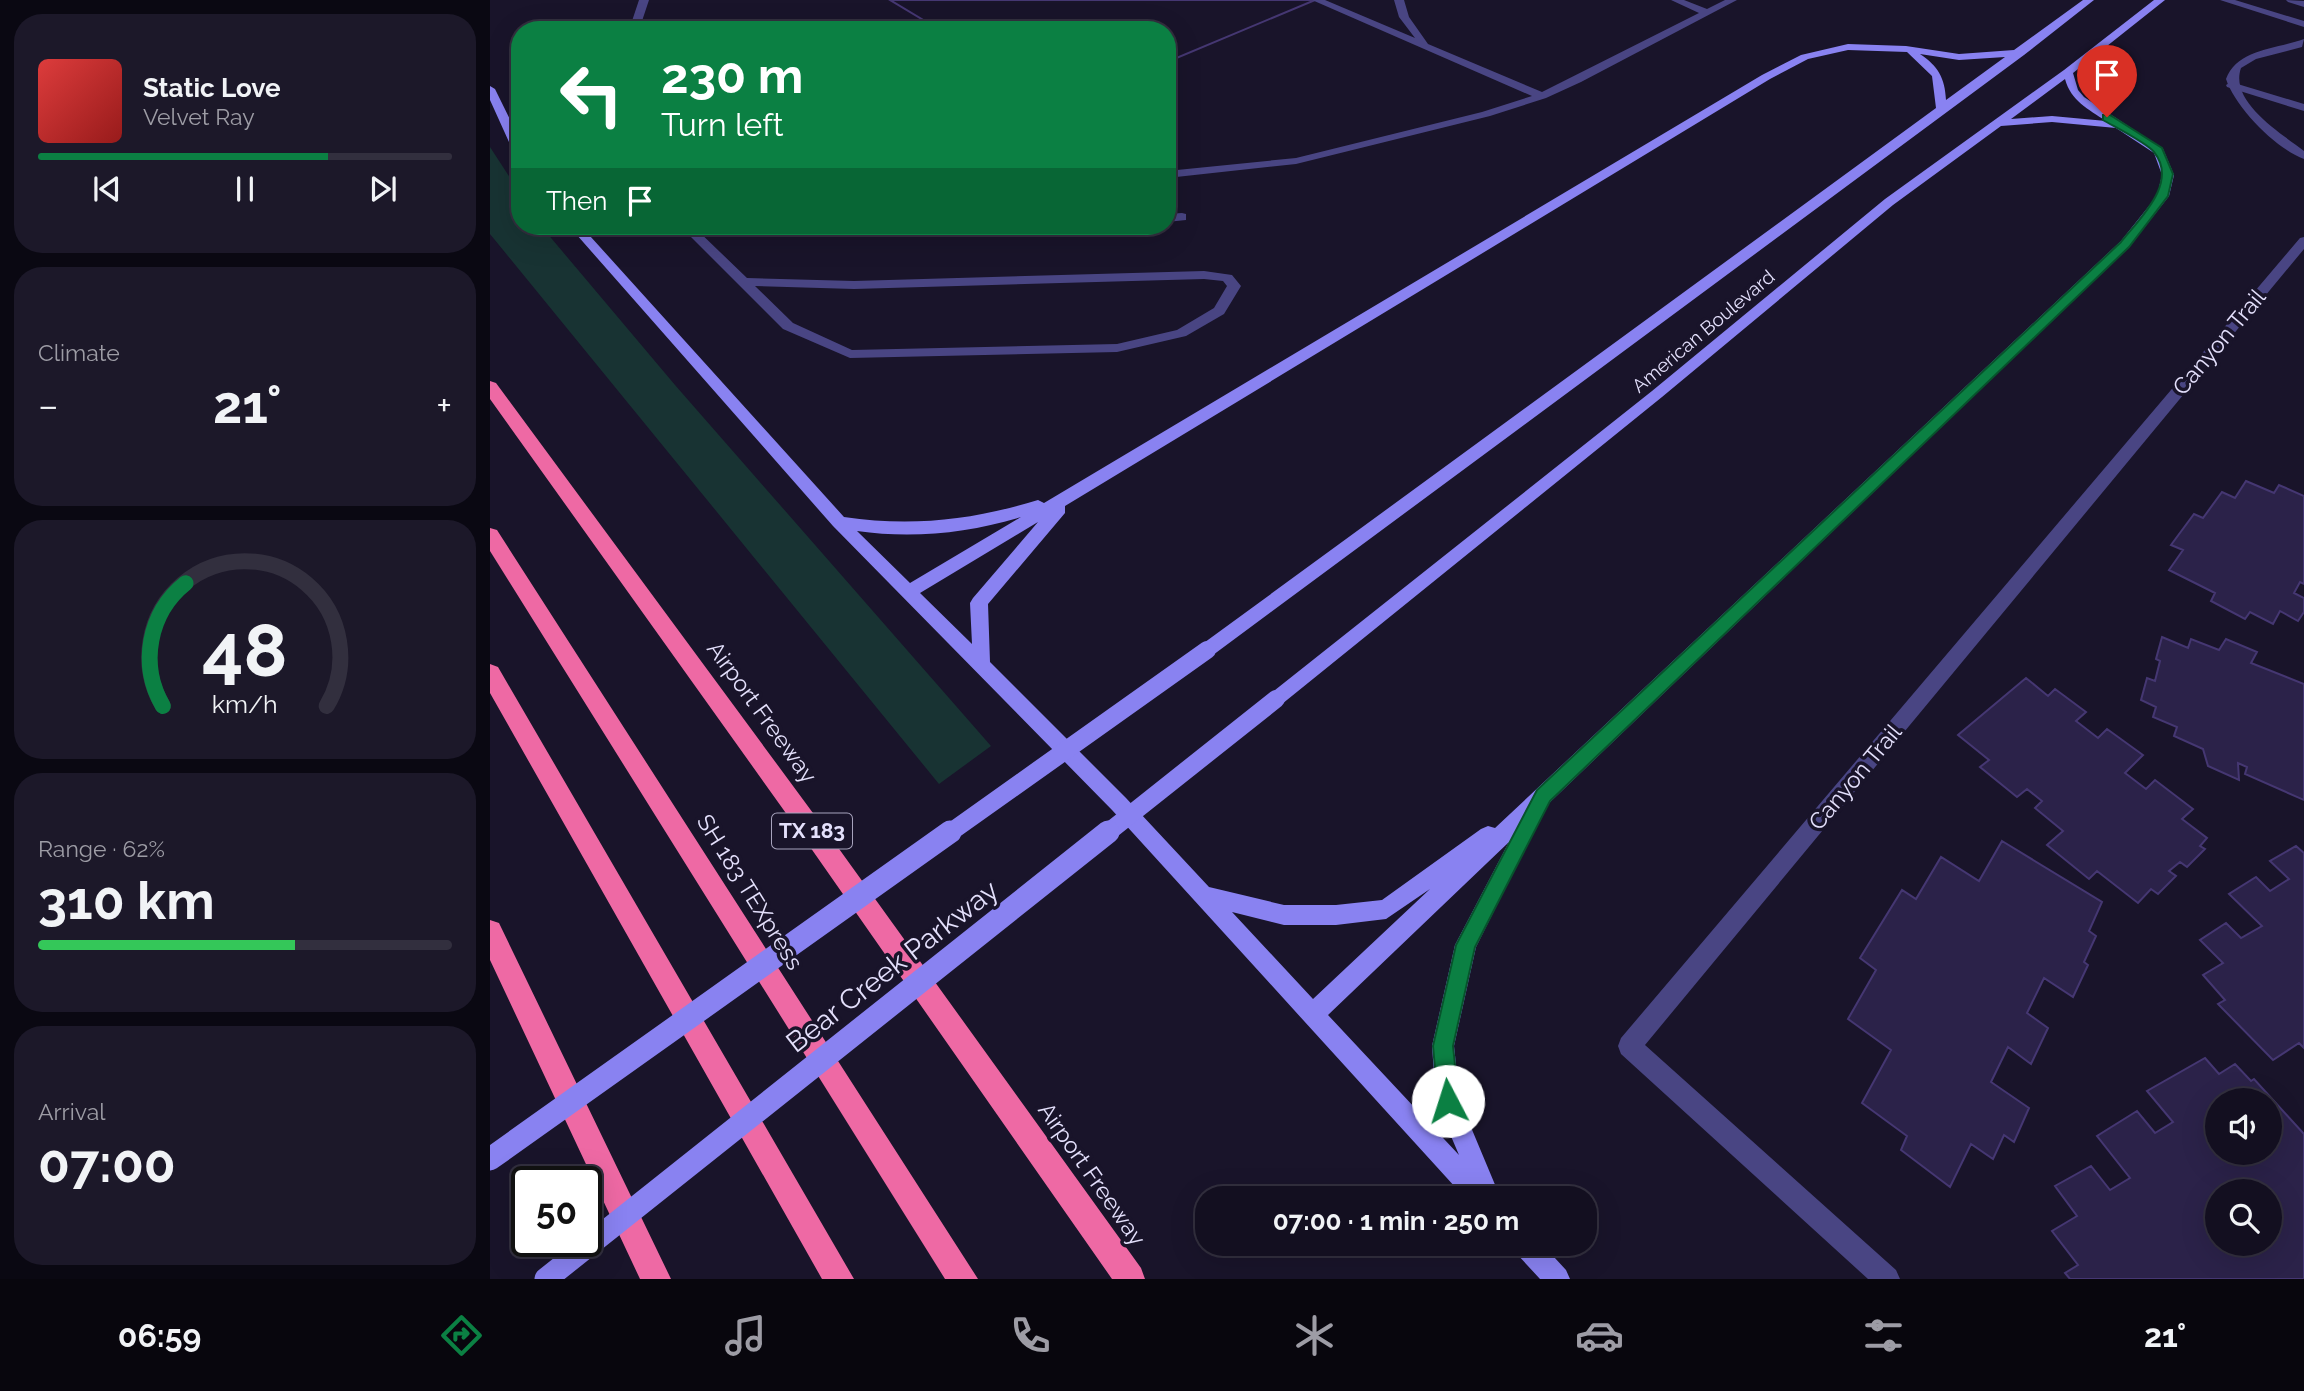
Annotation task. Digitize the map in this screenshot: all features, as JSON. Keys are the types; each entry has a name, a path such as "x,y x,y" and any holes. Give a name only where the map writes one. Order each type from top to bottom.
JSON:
{"highway":[{"name":"Airport Freeway","path":"490,387 816,836 1130,1279"},
{"name":"SH 183 TEXpress","path":"490,535 963,1279"},
{"path":"490,673 839,1279"},
{"path":"490,932 656,1279"}],"main road":[{"name":"American Boulevard","path":"490,1159 1207,650 2089,0"},
{"name":"American Boulevard","path":"1276,699 1657,394 1889,202 1994,123 2068,72 2160,0"},
{"path":"909,592 1766,77 1805,57 1826,51 1875,47 1959,57 2020,53"},
{"path":"1906,49 1937,71 1941,80 1941,110"},
{"path":"1312,1015 2125,244 2163,196 2168,174 2159,151 2080,99 2073,90 2068,72"},
{"path":"490,89 511,134"},
{"path":"1994,123 2052,119 2120,126"},
{"path":"583,235 839,522 1119,804 1471,1186"},
{"path":"839,522 882,530 933,529 992,522 1071,495"},
{"path":"981,665 979,603 1007,566 1071,495"},
{"name":"Bear Creek Parkway","path":"546,1279 1276,699"},
{"path":"1203,895 1284,915 1336,915 1386,909 1544,795"},
{"path":"1484,1186 1448,1101 1443,1046 1466,945 1544,795"},
{"path":"1536,1256 1558,1279"}],"street":[{"path":"637,21 644,0"},
{"path":"1317,0 1542,96"},
{"path":"1399,0 1404,17 1426,46"},
{"path":"1676,0 1708,13"},
{"path":"1176,174 1296,161 1423,132 1542,96 1732,0"},
{"path":"2225,0 2304,24"},
{"path":"2291,0 2304,4"},
{"path":"2304,42 2297,47 2250,57 2233,67 2230,74 2231,85 2266,127 2304,156"},
{"path":"2231,85 2304,108"},
{"path":"1176,217 1182,216"},
{"path":"695,235 742,282 788,327 850,354 1117,348 1181,333 1219,312 1234,285 1227,278 1204,275 855,285 742,282"},
{"name":"Canyon Trail","path":"1887,1279 1629,1046 2304,241"}],"green space":[{"path":"490,147 511,179 511,235 549,235 675,385 991,746 939,784 490,234"}],"building":[{"path":"890,0 1315,0 1176,58 1176,21 925,21"},
{"path":"890,0 1315,0 1176,58 1176,21 925,21"},
{"path":"2246,481 2274,493 2279,485 2304,496 2304,584 2300,582 2294,593 2304,598 2304,612 2298,621 2280,611 2273,624 2250,612 2245,619 2211,601 2215,593 2169,570 2183,550 2171,545 2194,514 2203,518 2222,492 2235,498"},
{"path":"2162,637 2188,648 2191,639 2219,650 2226,639 2257,652 2251,663 2304,684 2304,800 2245,774 2247,767 2238,763 2239,780 2208,766 2203,749 2174,736 2177,727 2153,717 2156,707 2141,700 2147,678 2155,681 2160,661 2156,659"},
{"path":"2026,678 2048,696 2055,689 2086,712 2076,721 2098,738 2107,729 2143,755 2125,773 2146,789 2155,780 2193,809 2182,819 2207,838 2200,846 2205,849 2187,867 2180,862 2169,871 2176,876 2158,894 2151,889 2138,903 2097,871 2089,879 2047,845 2063,831 2035,808 2042,801 2027,789 2017,797 1980,767 1989,760 1958,735"},
{"path":"2002,841 2102,902 2089,931 2096,936 2084,962 2088,965 2073,997 2044,978 2027,1013 2048,1028 2031,1064 2008,1047 1991,1082 2029,1108 2014,1142 2004,1135 1993,1159 1971,1144 1950,1187 1901,1150 1907,1136 1862,1103 1891,1050 1848,1019 1876,970 1860,958 1902,890 1916,899 1941,857 1979,881"},
{"path":"2296,846 2304,853 2304,1048 2299,1043 2273,1060 2218,1004 2225,1000 2203,975 2223,963 2200,940 2226,923 2241,938 2262,926 2229,894 2256,877 2270,891 2289,879 2270,861"},
{"path":"2205,1058 2219,1074 2235,1064 2251,1081 2254,1079 2262,1088 2205,1088 2205,1165 2282,1165 2282,1110 2304,1134 2304,1279 2070,1279 2065,1273 2078,1265 2052,1231 2077,1216 2055,1186 2091,1166 2110,1190 2130,1178 2097,1136 2137,1111 2155,1133 2173,1122 2147,1091"}],"route":[{"path":"1448,1101 1443,1046 1466,945 1544,795 2125,244 2163,196 2168,174 2159,151 2107,117"}]}
